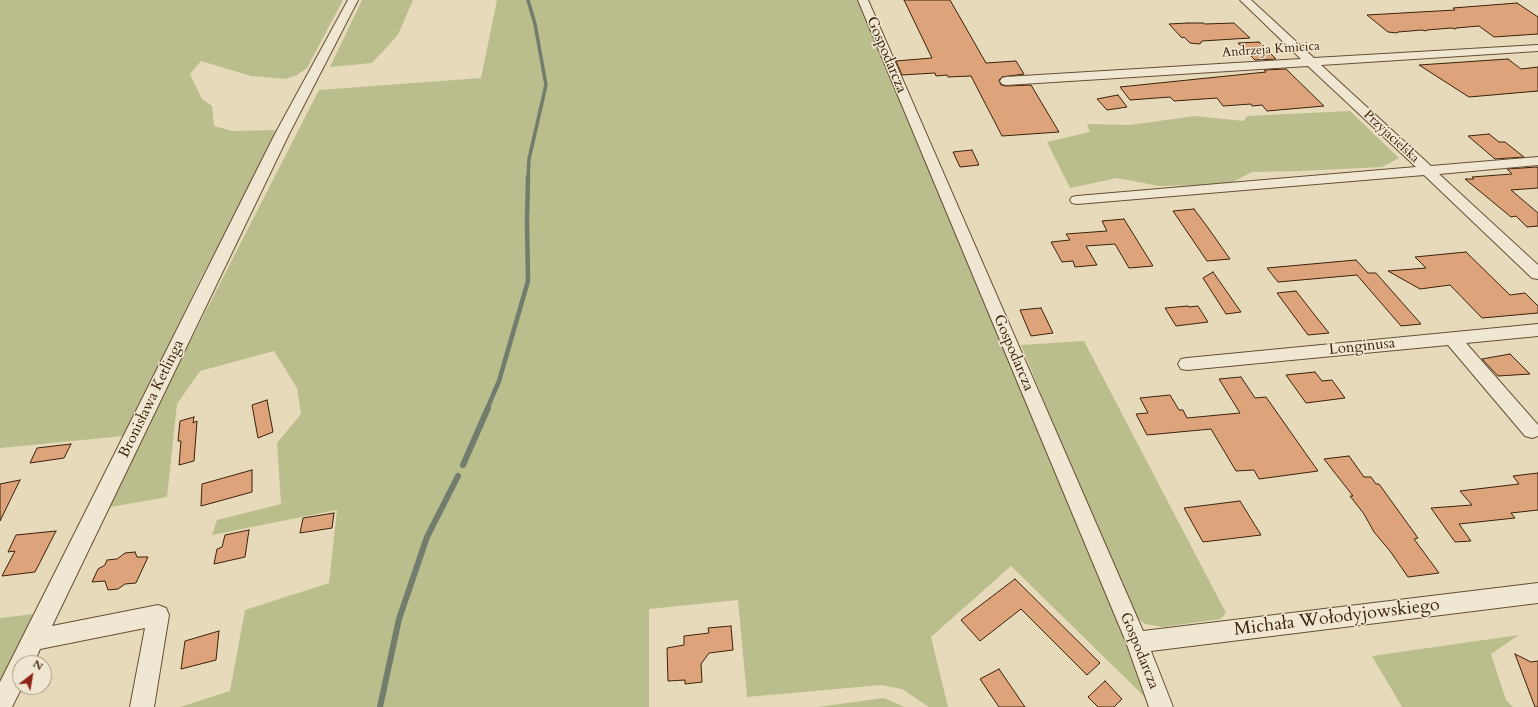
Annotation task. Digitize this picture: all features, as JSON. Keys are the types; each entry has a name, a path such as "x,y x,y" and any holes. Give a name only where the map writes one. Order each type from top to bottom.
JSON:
{"street":[{"name":"Bronisława Ketlinga","path":"26,655 282,134 353,0"},
{"name":"Gospodarcza","path":"862,0 1137,642 1161,707"},
{"name":"Przyjacielska","path":"1245,0 1538,274"},
{"name":"Andrzeja Kmicica","path":"1006,81 1538,48"},
{"path":"1076,200 1538,161"},
{"name":"Longinusa","path":"1187,364 1538,330"},
{"path":"1452,338 1532,431"},
{"name":"Michała Wołodyjowskiego","path":"1137,642 1538,593"},
{"path":"34,640 158,615 142,707"},
{"path":"0,706 12,683"}],"green space":[{"path":"0,0 343,0 307,68 297,75 285,79 251,76 201,61 190,74 202,99 212,106 214,126 232,131 280,130 200,280 124,436 0,448"},
{"path":"362,0 413,0 398,35 372,63 330,67"},
{"path":"497,0 860,0 1155,707 1011,566 931,637 948,707 929,707 902,689 881,685 747,697 738,600 649,609 649,707 180,707 230,691 245,610 329,583 337,510 212,535 217,520 281,504 277,443 301,414 297,388 274,351 200,371 177,404 167,497 105,508 319,90 481,78"},
{"path":"1350,111 1399,158 1382,167 1252,172 1229,184 1159,186 1117,178 1070,188 1047,142 1090,132 1087,124 1130,125 1195,116 1244,121 1247,116"},
{"path":"1084,341 1226,613 1220,619 1163,627 1145,624 1134,615 1125,600 1021,345"},
{"path":"34,614 0,681 0,618"},
{"path":"1519,635 1491,654 1506,700 1513,707 1402,707 1372,656"},
{"path":"884,698 905,707 818,707"}],"building":[{"path":"904,0 950,0 986,63 1016,61 1024,74 1002,77 999,80 1001,85 1031,85 1059,132 1002,136 971,76 936,76 935,73 902,75 896,61 932,58"},
{"path":"1517,3 1538,17 1538,34 1494,37 1479,26 1397,33 1388,32 1367,15 1455,10 1453,8"},
{"path":"1234,23 1250,38 1202,41 1200,44 1190,43 1184,37 1182,38 1169,24"},
{"path":"1259,42 1276,59 1255,60 1238,43"},
{"path":"1508,59 1521,69 1538,67 1538,91 1469,97 1419,65"},
{"path":"1286,69 1324,106 1267,111 1262,105 1252,106 1251,104 1223,106 1217,98 1174,101 1170,97 1130,100 1120,87 1266,72 1264,70"},
{"path":"1118,95 1127,107 1107,110 1097,99"},
{"path":"1489,134 1499,142 1505,142 1524,157 1495,159 1468,136"},
{"path":"972,150 979,165 960,167 953,152"},
{"path":"1537,167 1538,188 1511,190 1538,213 1538,226 1527,227 1516,216 1511,217 1465,179 1474,179 1472,177 1512,174 1507,169"},
{"path":"1194,209 1230,259 1207,261 1173,211"},
{"path":"1124,219 1153,266 1129,268 1115,244 1086,246 1097,265 1075,267 1073,261 1062,262 1051,242 1070,240 1066,234 1107,231 1102,221"},
{"path":"1466,252 1510,295 1525,293 1538,306 1538,313 1482,318 1450,285 1420,289 1388,271 1426,268 1415,257"},
{"path":"1356,260 1368,273 1376,273 1421,324 1401,326 1357,275 1278,282 1267,268"},
{"path":"1213,272 1241,312 1226,314 1203,278"},
{"path":"1296,291 1329,333 1308,335 1277,293"},
{"path":"1198,306 1208,322 1176,326 1165,308"},
{"path":"1041,308 1053,333 1031,336 1020,310"},
{"path":"1510,354 1530,374 1498,376 1482,359"},
{"path":"1315,372 1322,381 1332,380 1345,398 1306,403 1286,375"},
{"path":"1241,377 1255,398 1266,397 1318,471 1259,479 1254,470 1236,471 1211,429 1147,435 1136,414 1148,413 1140,398 1170,395 1179,410 1183,410 1187,418 1240,413 1219,379"},
{"path":"267,400 273,432 258,438 252,405"},
{"path":"194,417 193,423 197,421 194,461 179,465 181,441 178,441 180,421"},
{"path":"71,444 64,458 30,463 37,448"},
{"path":"1349,456 1364,477 1371,477 1376,484 1379,484 1418,538 1414,539 1439,573 1408,577 1390,551 1374,532 1364,514 1350,496 1353,496 1324,459"},
{"path":"252,470 252,492 201,506 202,484"},
{"path":"1538,473 1538,510 1511,513 1515,518 1459,524 1471,541 1455,542 1431,508 1472,505 1460,491 1519,484 1513,476"},
{"path":"20,480 0,521 0,484"},
{"path":"1240,501 1261,535 1203,542 1184,508"},
{"path":"334,513 332,528 300,533 303,518"},
{"path":"249,530 245,557 214,564 217,549 222,547 225,535"},
{"path":"56,531 35,572 2,576 15,551 8,552 16,535"},
{"path":"135,552 137,557 148,557 136,583 125,584 118,589 108,590 105,581 92,582 98,569 105,565 107,560 117,559 125,553"},
{"path":"1015,579 1100,663 1087,675 1021,609 980,641 961,620"},
{"path":"731,626 733,650 709,653 701,664 702,682 685,684 685,680 668,681 667,648 684,645 684,636 709,633 708,628"},
{"path":"219,631 216,660 181,669 185,641"},
{"path":"1515,654 1531,662 1538,661 1538,707 1535,707"},
{"path":"999,669 1025,707 999,707 980,679"},
{"path":"1105,681 1122,699 1114,707 1098,707 1088,697"}],"waterway":[{"path":"528,0 535,24 546,85 529,159 528,178"},
{"path":"487,409 499,381 528,281 528,177"},
{"path":"463,465 488,408"},
{"path":"380,707 399,619 427,537 458,476"}]}
